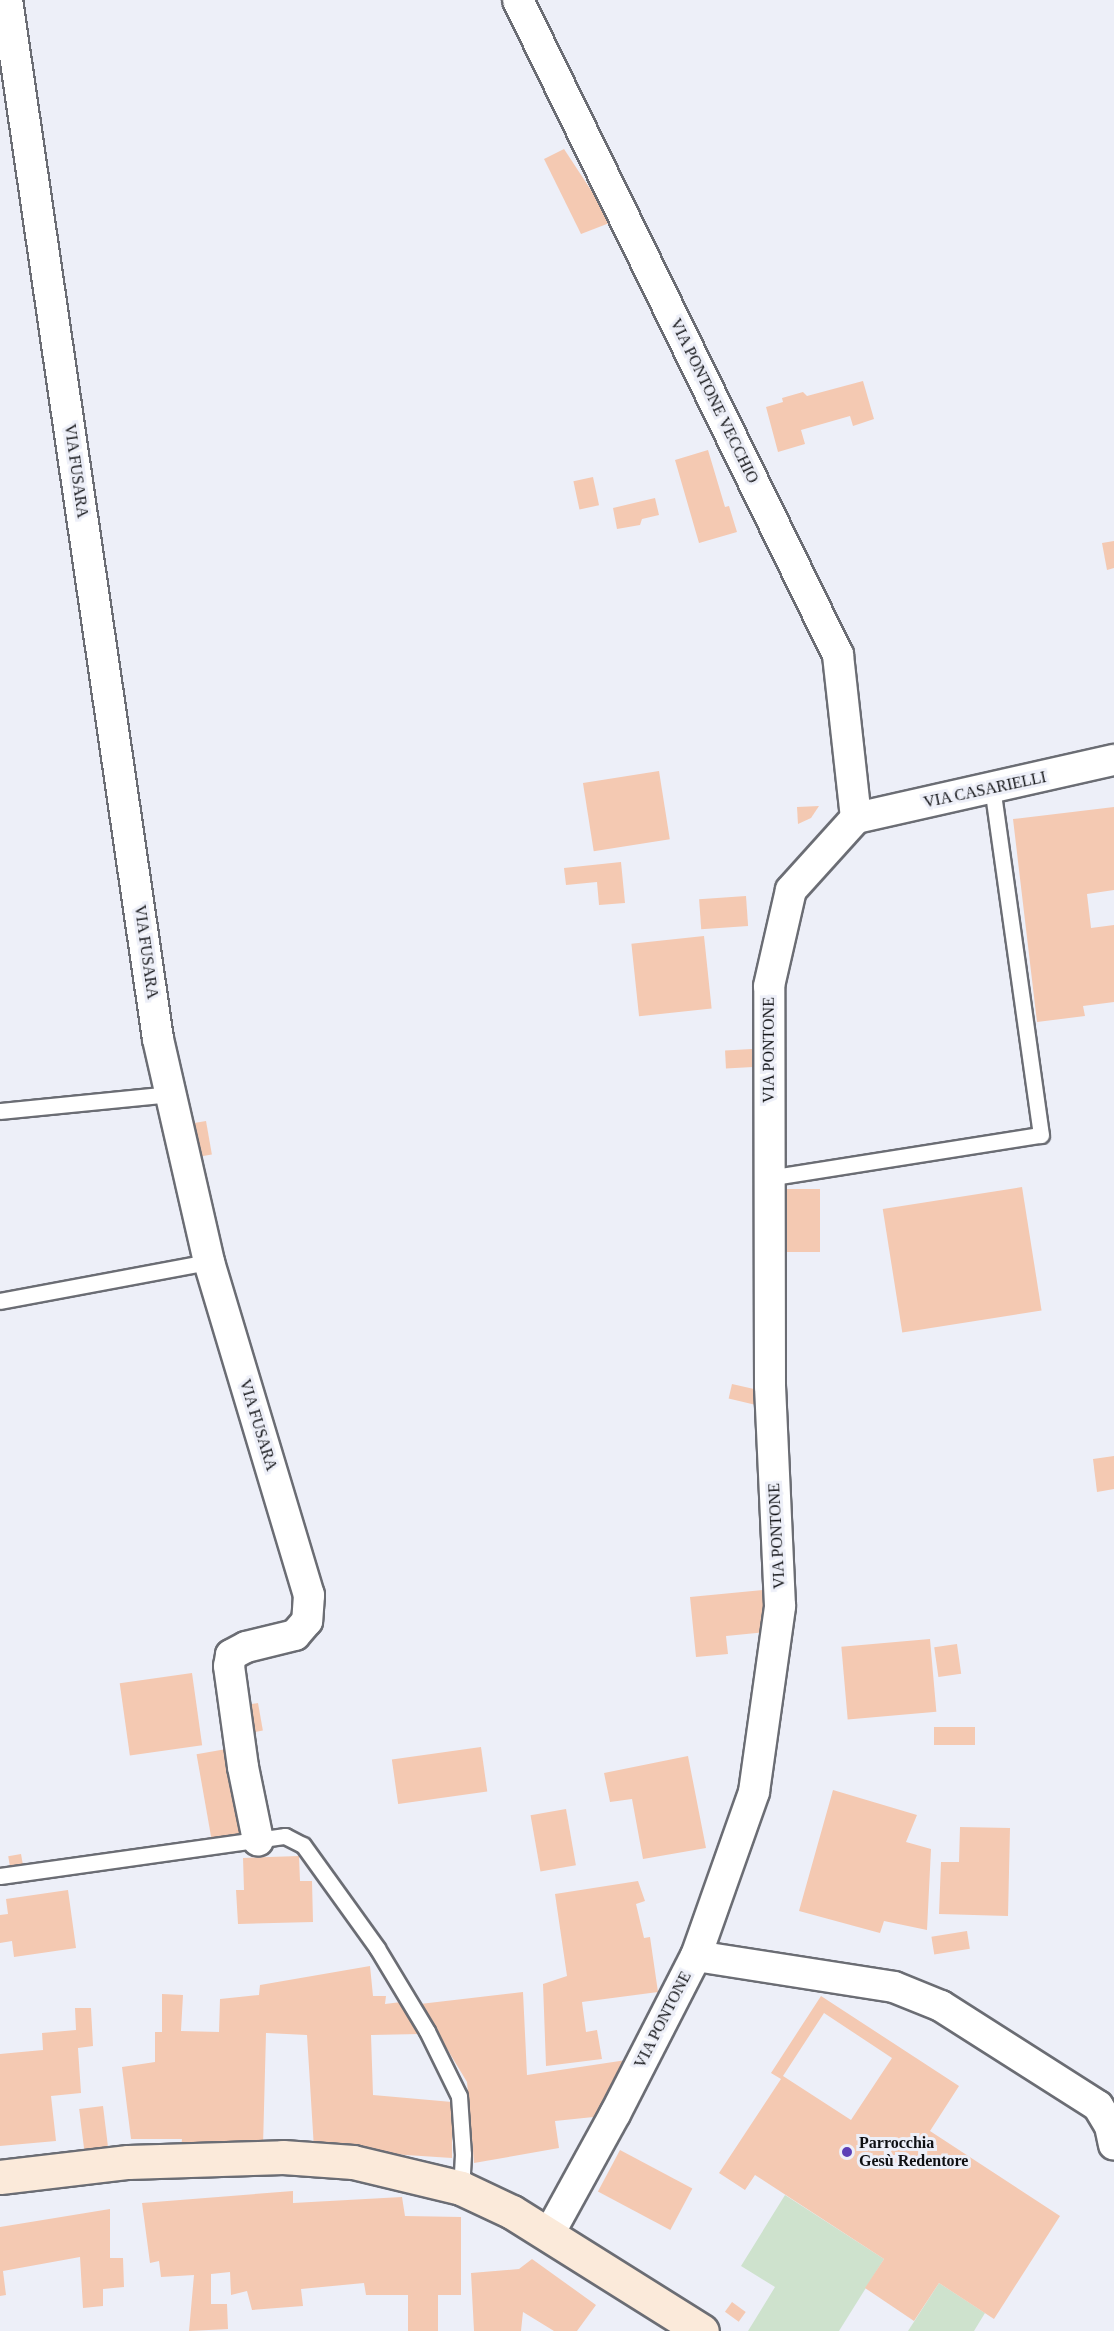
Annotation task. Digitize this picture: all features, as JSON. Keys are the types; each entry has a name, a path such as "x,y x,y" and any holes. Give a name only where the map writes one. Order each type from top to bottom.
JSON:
{"street":[{"name":"VIA FUSARA","path":"7,0 158,1039 209,1262 309,1595 307,1621 295,1635 246,1647 231,1655 229,1666 242,1756 258,1840"},
{"name":"VIA PONTONE VECCHIO","path":"518,0 838,655 856,818"},
{"name":"VIA CASARIELLI","path":"856,818 1114,760"},
{"name":"VIA PONTONE","path":"549,2234 615,2114 696,1956 754,1792 780,1606 770,1386 769,986 791,890 856,818"},
{"path":"696,1956 894,1987 941,2006 1098,2106 1110,2126 1114,2145"},
{"path":"0,2177 128,2162 282,2157 353,2162 461,2188 512,2212 702,2331"}],"lane":[{"path":"768,1178 1041,1135 992,788"},
{"path":"0,1111 171,1094"},
{"path":"0,1302 209,1262"},
{"path":"0,1876 285,1836 303,1845 377,1948 427,2031 459,2096 463,2154 461,2188"}],"green space":[{"path":"785,2195 884,2259 839,2331 748,2331 775,2287 741,2266"},
{"path":"939,2283 985,2313 974,2331 908,2331"}],"building":[{"path":"564,149 612,222 581,234 544,159"},
{"path":"863,381 874,419 853,426 850,416 801,430 805,444 778,452 766,407 783,402 782,398 803,392 807,396"},
{"path":"708,450 725,507 729,506 737,532 699,543 675,460"},
{"path":"593,477 599,505 579,510 573,481"},
{"path":"655,498 659,515 642,519 640,525 617,529 613,508"},
{"path":"1114,541 1114,568 1107,570 1102,543"},
{"path":"659,771 670,839 594,851 583,783"},
{"path":"819,806 811,818 798,824 797,807"},
{"path":"1114,807 1114,890 1087,894 1091,928 1114,925 1114,1002 1083,1006 1085,1016 1037,1022 1013,819"},
{"path":"621,862 625,903 599,905 597,882 566,885 564,868"},
{"path":"746,896 748,926 701,929 699,899"},
{"path":"704,936 712,1009 639,1016 631,944"},
{"path":"752,1049 753,1067 726,1068 725,1050"},
{"path":"206,1121 212,1154 197,1157 191,1124"},
{"path":"1022,1187 1042,1310 902,1333 883,1209"},
{"path":"786,1189 820,1189 820,1252 786,1252"},
{"path":"732,1384 758,1390 755,1405 729,1399"},
{"path":"1114,1456 1114,1489 1097,1492 1093,1459"},
{"path":"763,1590 767,1632 726,1636 728,1654 696,1657 690,1597"},
{"path":"930,1639 936,1712 848,1719 841,1647"},
{"path":"957,1644 961,1674 938,1677 934,1647"},
{"path":"192,1673 202,1745 130,1755 120,1683"},
{"path":"258,1703 263,1731 250,1733 245,1705"},
{"path":"934,1727 975,1727 975,1745 934,1745"},
{"path":"481,1747 487,1792 398,1804 392,1760"},
{"path":"232,1748 247,1833 211,1839 197,1754"},
{"path":"688,1756 706,1848 643,1859 632,1799 610,1802 604,1773"},
{"path":"833,1790 917,1815 906,1842 931,1849 927,1930 884,1921 880,1933 799,1911"},
{"path":"566,1809 576,1865 540,1871 531,1815"},
{"path":"960,1827 1010,1828 1008,1916 939,1914 941,1862 959,1862"},
{"path":"21,1854 23,1865 10,1867 8,1856"},
{"path":"299,1856 300,1881 312,1881 313,1922 238,1924 236,1890 244,1890 243,1858"},
{"path":"638,1881 645,1901 636,1904 644,1938 650,1937 658,1992 582,2002 586,2032 597,2030 602,2059 546,2066 543,1984 567,1976 555,1894"},
{"path":"68,1890 76,1948 14,1957 12,1941 0,1943 0,1915 8,1914 6,1899"},
{"path":"967,1931 970,1949 934,1954 931,1937"},
{"path":"370,1966 373,1996 386,1996 385,2004 401,2002 420,2034 371,2035 373,2095 452,2102 452,2158 314,2149 307,2035 266,2033 263,2146 181,2148 182,2139 131,2139 122,2067 155,2062 155,2032 162,2032 162,1994 183,1995 181,2031 219,2032 220,1999 259,1995 260,1985"},
{"path":"523,1992 527,2075 633,2059 603,2116 555,2121 559,2148 474,2163 467,2082 420,2004"},
{"name":"Parrocchia Gesù Redentore","path":"821,1996 959,2086 930,2131 1060,2216 994,2319 939,2283 914,2321 865,2288 884,2259 755,2175 745,2190 719,2173 781,2079 771,2073","holes":["824,2013 892,2058 851,2120 783,2076"]},
{"path":"75,2008 91,2008 93,2046 78,2048 81,2093 51,2096 56,2141 0,2146 0,2054 43,2050 42,2033 76,2030"},
{"path":"103,2106 108,2147 84,2150 79,2109"},
{"path":"620,2150 692,2188 670,2230 598,2191"},
{"path":"293,2191 293,2203 402,2197 405,2216 461,2217 461,2295 438,2295 438,2331 408,2331 408,2295 366,2295 364,2283 301,2289 303,2306 252,2310 247,2291 231,2295 230,2272 211,2274 211,2304 227,2304 228,2329 189,2331 194,2275 161,2277 159,2261 150,2263 142,2203"},
{"path":"110,2209 110,2258 123,2258 124,2287 103,2289 103,2306 83,2308 80,2257 3,2271 6,2295 0,2296 0,2227"},
{"path":"532,2259 596,2305 577,2331 554,2331 523,2312 521,2331 474,2331 471,2273 519,2269"},
{"path":"732,2302 746,2312 739,2322 725,2312"}],"place":[{"name":"Parrocchia Gesù Redentore","path":"847,2152"}]}
